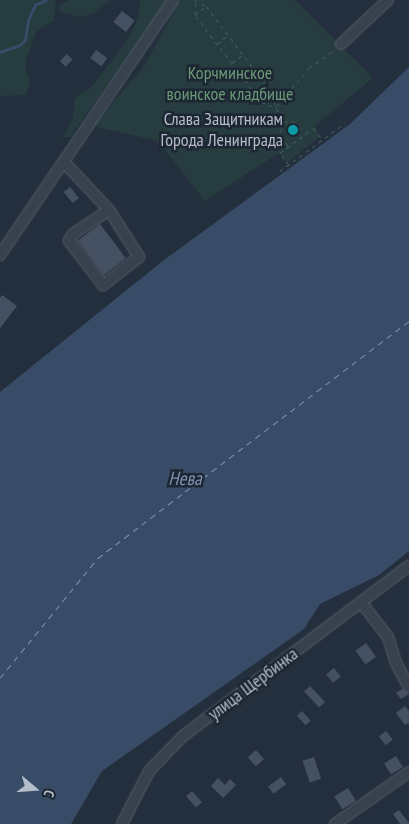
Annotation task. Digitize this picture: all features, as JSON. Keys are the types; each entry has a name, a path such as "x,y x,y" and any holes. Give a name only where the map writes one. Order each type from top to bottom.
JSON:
{"street":[{"path":"0,255 64,162 86,124 173,0"},
{"path":"341,44 388,0"},
{"path":"64,162 109,210 139,256 103,285 69,241 72,234 109,210"},
{"name":"улица Щербинка","path":"122,824 149,771 183,736 409,566"},
{"path":"361,602 388,637 396,663 409,687"},
{"path":"334,824 409,772"}],"path":[{"path":"194,0 206,6 258,73 272,93 276,108 284,122"},
{"path":"196,2 195,15 260,102 276,108"},
{"path":"195,15 206,6"},
{"path":"217,44 228,35"},
{"path":"276,108 309,68 341,44"},
{"path":"231,63 243,54"},
{"path":"246,82 258,73"},
{"path":"260,102 272,93"},
{"path":"284,122 293,121 304,134"},
{"path":"284,122 280,132 288,147"},
{"path":"280,172 345,123"},
{"path":"289,165 280,153 304,134 313,128 322,140"}],"green space":[{"path":"0,0 56,0 54,20 36,32 26,60 25,67 30,81 26,95 0,96"},
{"path":"70,0 110,0 96,12 81,17 60,12 59,5"},
{"path":"140,0 168,0 70,137 63,137 73,118 75,98 92,86 127,41 139,16"},
{"name":"Корчминское воинское кладбище","path":"180,0 295,0 373,78 315,126 319,137 287,163 279,153 205,201 158,141 93,126 144,66"}],"water":[{"name":"Нева","path":"409,67 409,551 379,575 320,604 304,629 102,771 71,824 0,824 0,392 164,260 350,124"}],"building":[{"path":"122,11 135,21 126,32 113,22"},
{"path":"96,50 107,58 101,66 90,58"},
{"path":"67,54 73,60 66,67 60,61"},
{"path":"70,187 79,198 73,203 64,192"},
{"path":"100,224 126,258 104,275 78,241"},
{"path":"2,295 17,306 0,328 0,298"},
{"path":"366,643 376,657 365,664 355,651"},
{"path":"334,668 341,677 333,683 326,674"},
{"path":"310,686 325,702 319,708 304,691"},
{"path":"402,689 409,694 401,699 396,693"},
{"path":"405,706 409,711 409,723 405,725 396,713"},
{"path":"302,711 311,721 305,725 297,716"},
{"path":"386,731 393,740 386,745 379,737"},
{"path":"256,750 264,759 256,766 248,757"},
{"path":"396,756 403,767 391,774 384,763"},
{"path":"314,757 321,779 310,783 303,761"},
{"path":"281,777 286,784 273,794 268,786"},
{"path":"218,778 225,785 230,779 236,785 223,798 211,786"},
{"path":"348,788 356,801 342,809 334,796"},
{"path":"192,791 202,802 196,808 186,796"},
{"path":"399,810 409,824 400,824 393,814"}],"waterway":[{"path":"0,52 20,45 25,40 28,20 35,5 46,0"}],"ferry route":[{"path":"0,678 98,558 409,321"}],"place":[{"name":"Слава Защитникам Города Ленинграда","path":"293,130"}]}
